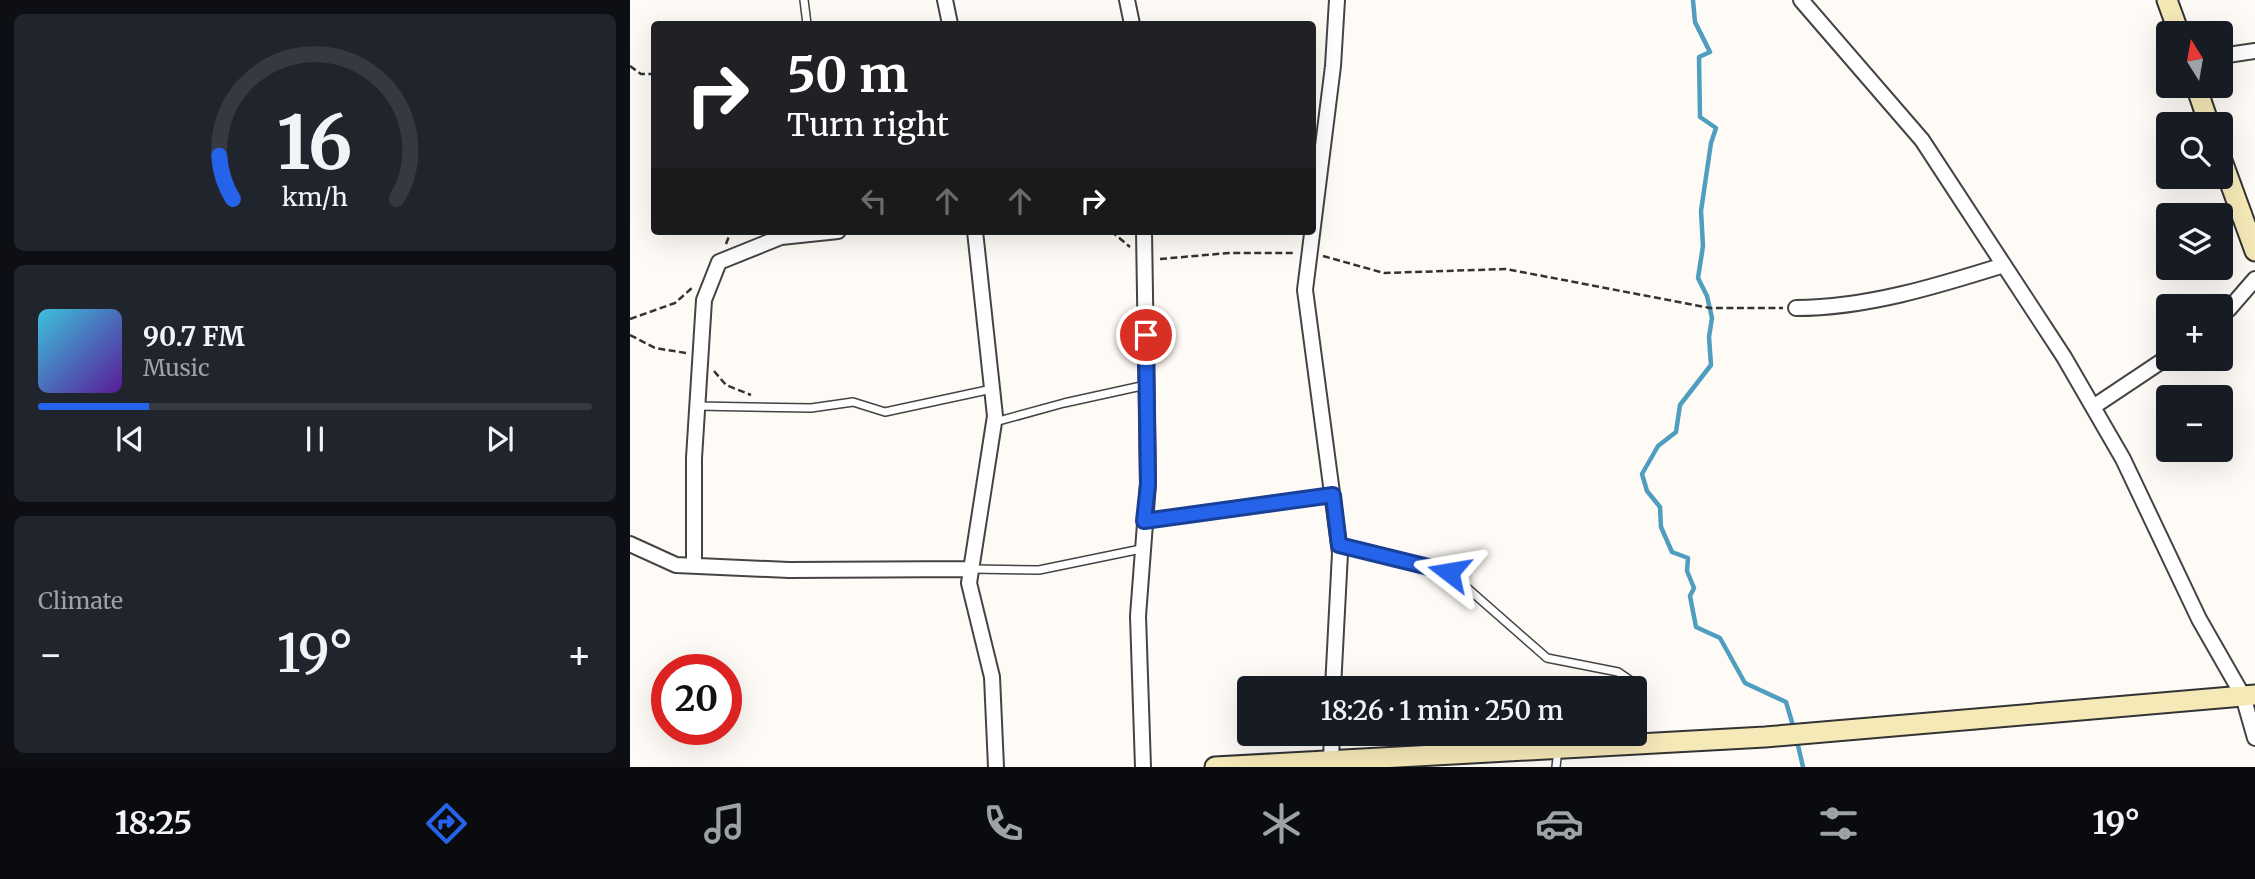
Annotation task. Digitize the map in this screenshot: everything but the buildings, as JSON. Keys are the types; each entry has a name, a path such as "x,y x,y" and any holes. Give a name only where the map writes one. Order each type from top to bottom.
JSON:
{"main road":[{"path":"2167,0 2175,21"},
{"path":"2232,189 2255,251"},
{"path":"1647,744 1884,727 2249,695"},
{"path":"1215,767 1331,761 1557,758 1630,746"}],"street":[{"path":"945,0 949,21"},
{"path":"1126,0 1131,21"},
{"path":"1316,203 1333,66 1337,0"},
{"path":"1801,0 1922,140 2064,357 2123,459 2199,619 2249,695 2255,738"},
{"path":"2233,54 2255,51"},
{"path":"694,566 694,458 704,300 719,262 781,237 800,235"},
{"path":"975,235 995,422 969,583 992,677 996,767"},
{"path":"1143,767 1138,616 1148,484 1144,235"},
{"path":"1312,235 1305,290 1339,545 1334,676"},
{"path":"1796,308 1822,308 1928,289 2004,265"},
{"path":"2233,303 2255,279"},
{"path":"2093,407 2156,365"},
{"path":"630,544 676,565 789,570 971,569"},
{"path":"1331,761 1332,746"}],"lane":[{"path":"804,0 807,21"},
{"path":"995,422 1146,385"},
{"path":"697,406 811,408 853,402 885,412 992,389"},
{"path":"1144,521 1333,495"},
{"path":"1339,545 1449,572 1547,658 1618,672 1624,676"},
{"path":"971,569 1039,570 1141,549"}],"path":[{"path":"630,66 641,74 651,74"},
{"path":"1116,235 1145,260 1229,253 1310,252 1384,273 1506,269 1710,308 1796,308"},
{"path":"630,319 675,303 693,286"},
{"path":"630,335 655,348 701,355 726,385 781,407"}],"waterway":[{"path":"1693,0 1695,22 1710,52 1699,57 1700,117 1716,128 1711,143 1701,211 1703,246 1698,278 1707,296 1712,318 1709,337 1711,365 1680,405 1676,432 1658,446 1642,474 1647,491 1660,507 1661,527 1672,552 1688,558 1687,571 1694,588 1690,596 1696,627 1720,638 1745,683 1786,702 1794,729"},
{"path":"1797,741 1803,767"}],"route":[{"path":"1146,335 1148,484 1144,521 1333,495 1339,545 1449,572"}]}
